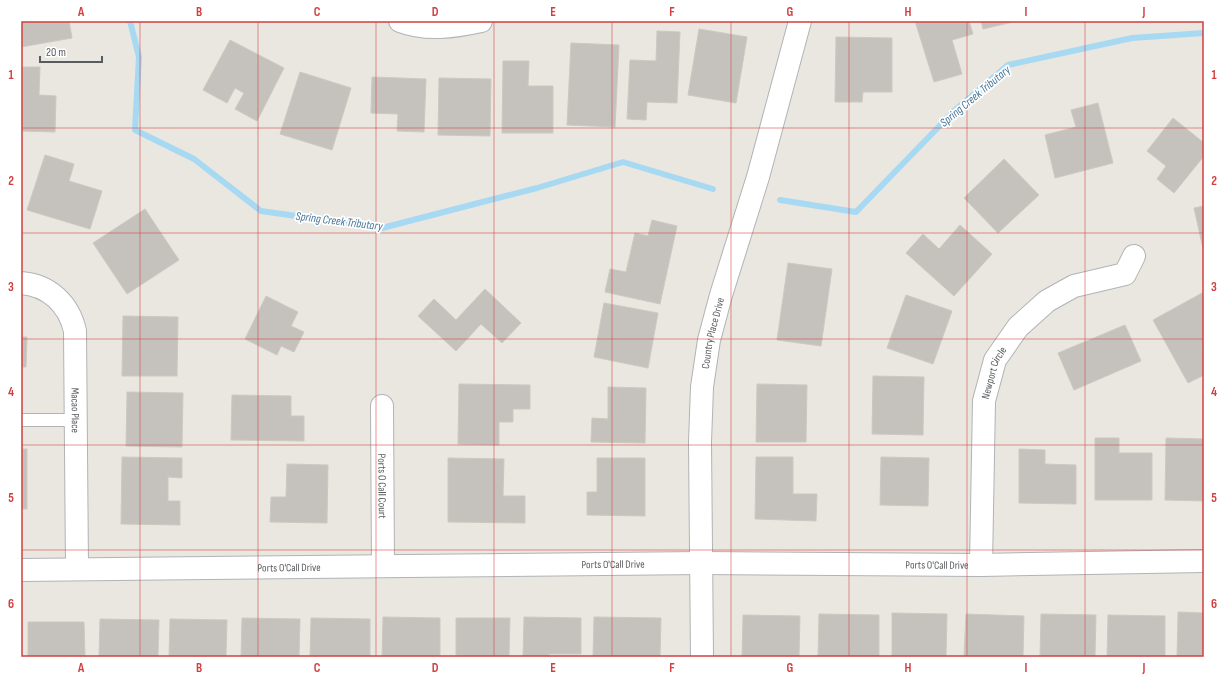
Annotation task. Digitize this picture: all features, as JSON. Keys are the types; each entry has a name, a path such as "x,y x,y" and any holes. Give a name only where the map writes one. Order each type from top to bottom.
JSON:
{"street":[{"path":"400,21 413,26 455,27 481,21"},
{"name":"Country Place Drive","path":"702,657 700,442 702,387 709,340 721,295 758,177 800,21"},
{"name":"Newport Circle","path":"981,565 984,400 995,360 1018,327 1047,301 1074,286 1125,274 1134,256"},
{"name":"Macao Place","path":"21,283 48,290 60,301 72,320 75,331 77,568"},
{"name":"Ports O Call Court","path":"382,406 383,566"},
{"name":"Ports O'Call Drive","path":"21,570 77,568 702,563 981,565 1204,561"}],"lane":[{"path":"21,420 76,420"}],"building":[{"path":"21,21 69,21 72,38 21,47"},
{"path":"915,21 969,21 973,34 952,40 962,74 934,82"},
{"path":"981,21 1017,21 983,29"},
{"path":"699,29 747,37 736,103 688,95"},
{"path":"657,31 680,32 677,103 647,102 646,120 627,119 630,60 656,61"},
{"path":"836,37 892,38 892,92 863,92 862,102 835,102"},
{"path":"230,40 284,68 257,121 235,109 244,93 235,88 227,103 203,90"},
{"path":"571,43 619,45 615,127 567,125"},
{"path":"503,61 529,61 528,86 553,86 553,133 502,133"},
{"path":"21,67 40,67 39,95 56,96 55,132 21,131"},
{"path":"300,72 351,88 332,150 280,134"},
{"path":"372,77 426,79 424,132 397,131 398,114 371,113"},
{"path":"439,78 491,79 490,136 438,135"},
{"path":"1098,103 1113,163 1055,178 1045,135 1076,127 1071,110"},
{"path":"1173,118 1204,143 1204,156 1174,193 1157,179 1166,166 1147,151"},
{"path":"45,155 74,164 69,181 102,191 90,229 27,210"},
{"path":"1004,159 1039,195 998,233 964,198"},
{"path":"1204,206 1204,253 1194,208"},
{"path":"145,209 179,260 127,294 93,243"},
{"path":"652,220 677,226 660,304 605,292 610,269 626,272 635,233 648,236"},
{"path":"960,225 992,254 954,296 906,253 923,234 939,249"},
{"path":"788,263 832,269 821,346 777,340"},
{"path":"485,289 521,323 502,343 481,324 456,351 418,316 434,299 456,320"},
{"path":"1204,292 1204,350 1202,351 1204,356 1204,375 1188,383 1153,320"},
{"path":"906,295 952,311 933,364 887,348"},
{"path":"266,296 298,312 291,326 304,332 294,352 281,346 277,355 245,339"},
{"path":"604,303 658,313 648,368 594,357"},
{"path":"123,316 178,317 177,376 122,376"},
{"path":"1125,325 1141,361 1074,390 1058,353"},
{"path":"21,337 27,337 26,367 21,367"},
{"path":"873,376 924,377 923,435 872,434"},
{"path":"459,384 530,385 530,409 513,409 513,422 499,422 499,445 458,444"},
{"path":"757,384 807,385 806,442 756,442"},
{"path":"608,387 646,388 645,443 591,442 592,418 608,419"},
{"path":"127,392 183,393 182,447 126,446"},
{"path":"232,395 291,396 291,416 304,416 304,441 231,440"},
{"path":"1095,438 1119,438 1119,453 1152,453 1152,500 1095,500"},
{"path":"1166,438 1204,439 1204,501 1165,500"},
{"path":"21,449 27,449 27,509 21,509"},
{"path":"1019,449 1045,450 1045,464 1076,465 1076,504 1019,503"},
{"path":"122,457 182,458 182,478 168,477 168,501 180,501 180,525 121,524"},
{"path":"756,457 793,457 793,494 817,494 816,521 755,519"},
{"path":"881,457 929,458 928,506 880,505"},
{"path":"448,458 504,459 503,496 525,496 525,523 448,522"},
{"path":"597,458 645,458 645,516 587,515 587,492 597,492"},
{"path":"287,464 328,465 327,523 270,522 271,497 286,497"},
{"path":"1178,612 1204,613 1204,657 1177,657"},
{"path":"892,613 947,614 946,657 892,657"},
{"path":"819,614 879,615 879,657 818,657"},
{"path":"966,614 1024,616 1023,657 964,657"},
{"path":"1041,614 1096,615 1095,657 1040,657"},
{"path":"743,615 800,616 799,657 742,657"},
{"path":"1108,615 1165,616 1165,657 1107,657"},
{"path":"383,617 440,618 440,657 382,657"},
{"path":"524,617 581,618 581,654 549,654 549,657 523,657"},
{"path":"594,617 661,618 660,657 593,657"},
{"path":"242,618 300,619 299,657 241,657"},
{"path":"311,618 370,619 370,657 310,657"},
{"path":"456,618 510,618 509,657 456,655"},
{"path":"100,619 159,620 158,657 99,657"},
{"path":"170,619 227,620 226,656 169,657"},
{"path":"28,622 84,622 85,657 28,657"}],"waterway":[{"name":"Spring Creek Tributary","path":"130,21 139,57 135,130 194,159 261,211 382,228 537,188 623,162 713,189"},
{"name":"Spring Creek Tributary","path":"780,200 856,212 954,111 1008,65 1132,38 1204,33"}]}
